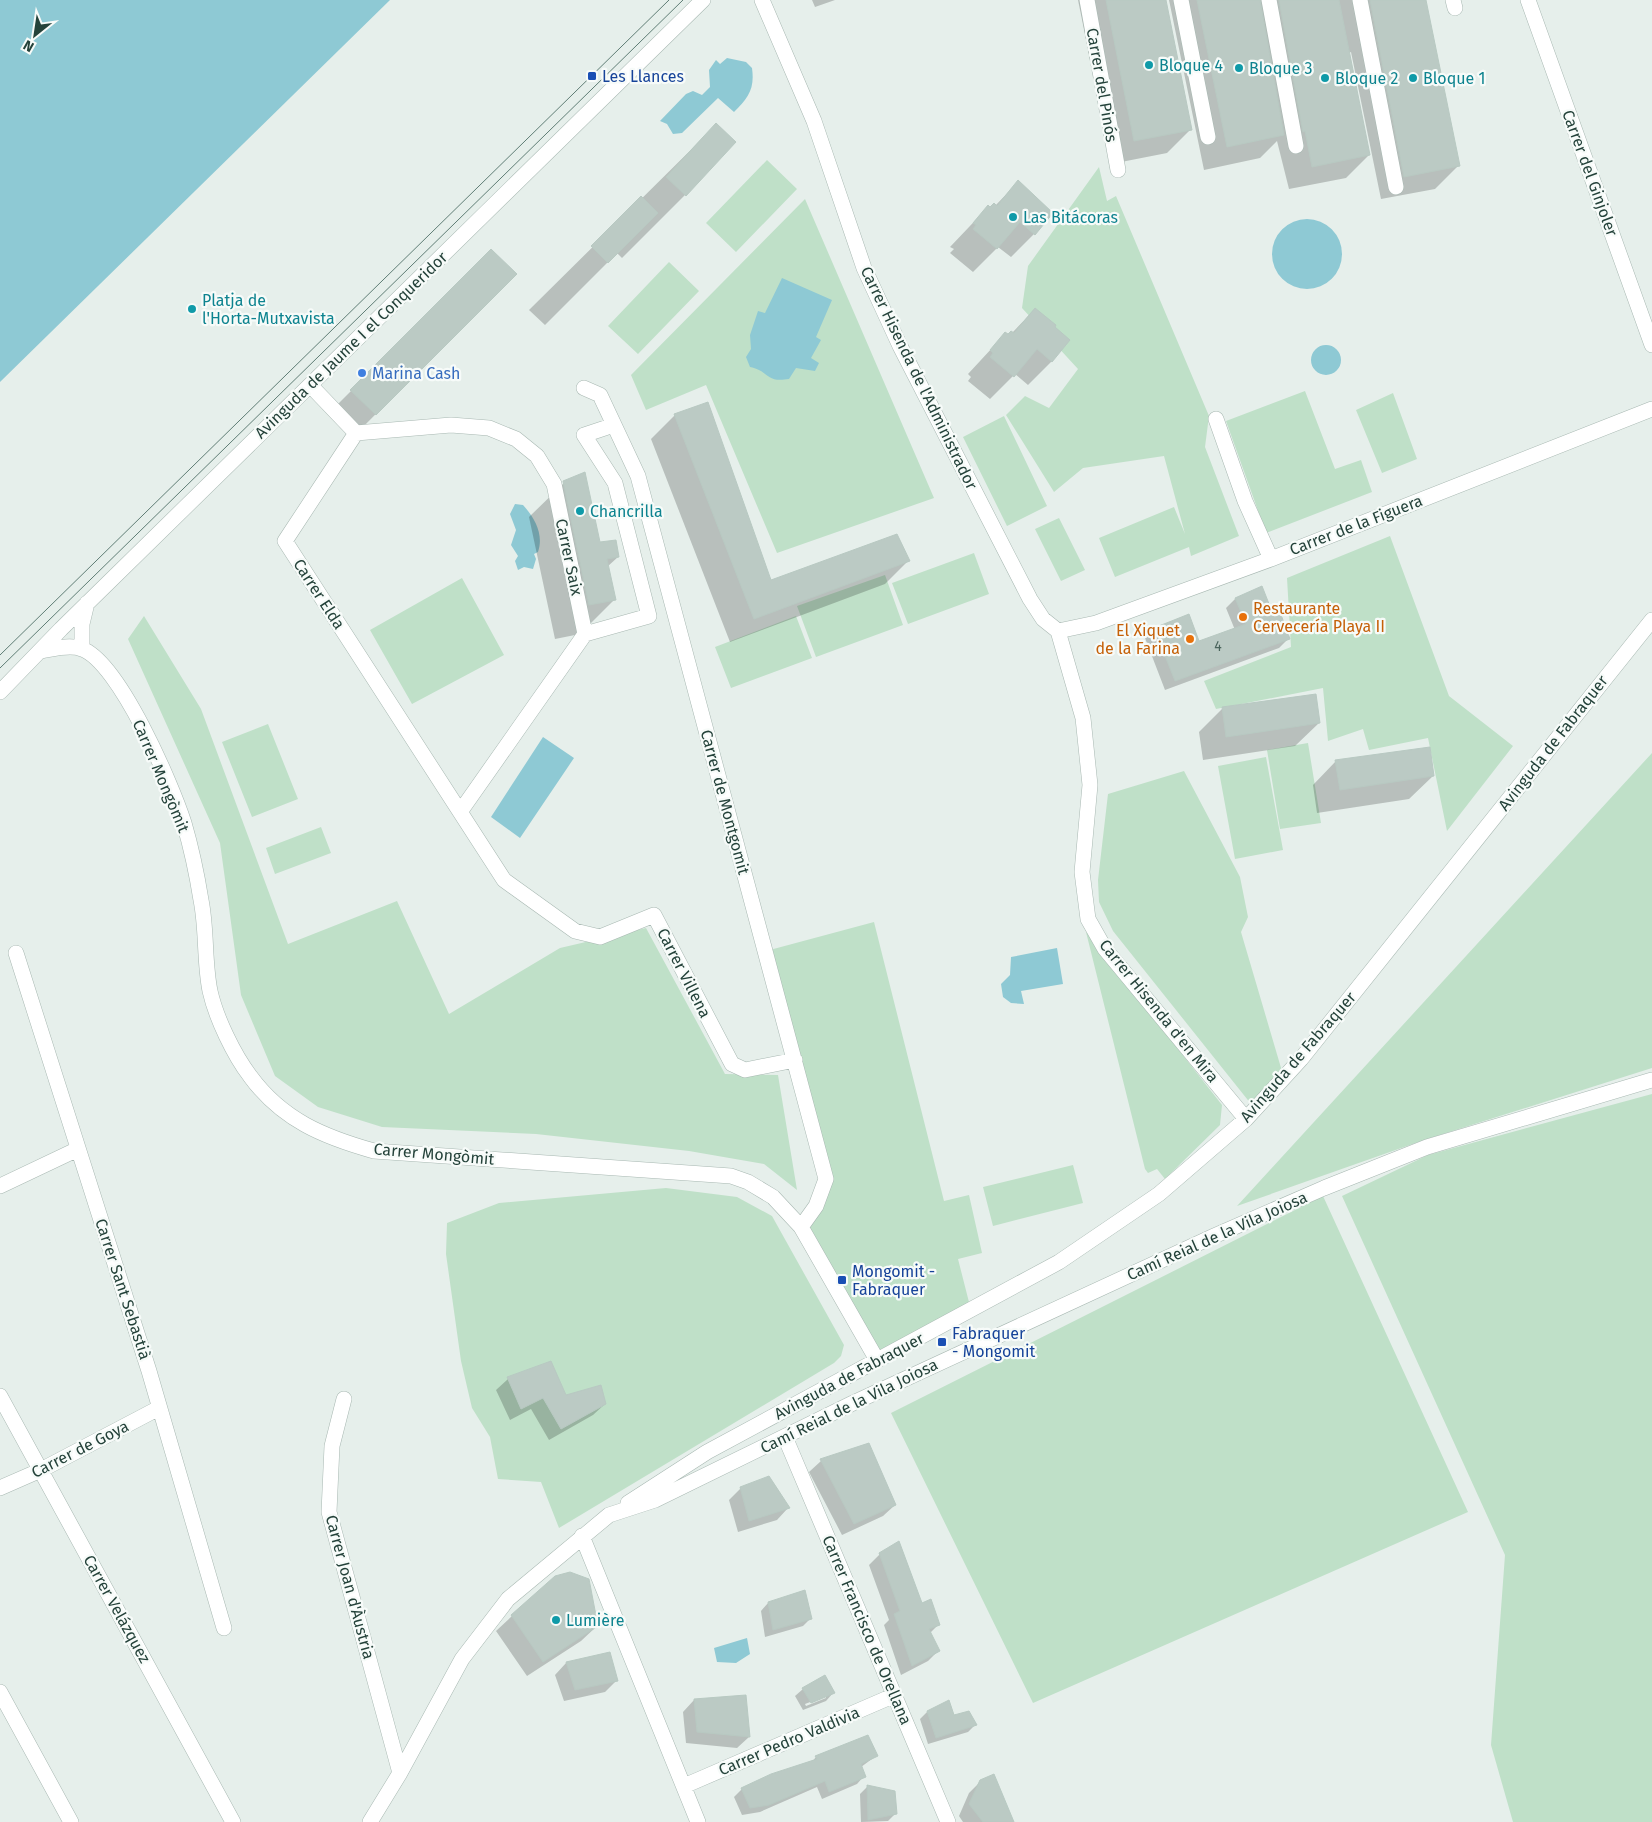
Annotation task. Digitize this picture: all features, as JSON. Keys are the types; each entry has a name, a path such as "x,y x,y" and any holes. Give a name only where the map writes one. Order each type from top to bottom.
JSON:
{"street":[{"name":"Avinguda de Jaume I el Conqueridor","path":"0,692 87,603 311,386 703,0"},
{"name":"Carrer Hisenda de l'Administrador","path":"762,0 814,121 864,268 900,346 1030,599 1043,619 1058,632"},
{"name":"Carrer del Pinós","path":"1087,0 1118,170"},
{"path":"1181,0 1208,136"},
{"path":"1269,0 1296,146"},
{"path":"1360,0 1396,187"},
{"name":"Carrer del Ginjoler","path":"1528,0 1652,345"},
{"path":"311,386 356,433"},
{"name":"Carrer de Montgomit","path":"584,388 600,395 638,476 826,1179 816,1206 801,1227"},
{"name":"Carrer de la Figuera","path":"1058,632 1096,623 1271,559 1652,409"},
{"path":"1216,419 1245,501 1271,559"},
{"name":"Carrer Saix","path":"356,433 451,424 488,428 516,439 537,456 554,484 585,634"},
{"path":"460,812 585,634 649,616 615,483 584,435 614,425"},
{"name":"Carrer Elda","path":"356,433 285,541 460,812"},
{"path":"41,651 64,647 82,648 82,624 87,603"},
{"name":"Avinguda de Fabraquer","path":"609,1515 708,1452 1060,1262 1159,1194 1246,1119 1301,1059 1652,620"},
{"name":"Carrer Hisenda d'en Mira","path":"1058,632 1084,718 1090,785 1082,872 1088,919 1105,949 1246,1119"},
{"name":"Carrer Mongòmit","path":"82,648 100,660 146,732 184,822 202,901 210,992 226,1035 250,1077 282,1108 307,1128 341,1142 374,1151 731,1176 748,1182 773,1197 801,1227 877,1360"},
{"name":"Carrer Villena","path":"460,812 504,880 575,931 600,937 654,915 732,1064 745,1070 795,1060"},
{"name":"Carrer Sant Sebastià","path":"16,953 159,1408 224,1628"},
{"name":"Camí Reial de la Vila Joiosa","path":"370,1822 400,1773 462,1659 508,1599 609,1515 655,1500 862,1399 1205,1240 1324,1188 1426,1147 1652,1080"},
{"path":"0,1186 78,1149"},
{"name":"Carrer Velázquez","path":"0,1396 233,1822"},
{"name":"Carrer Joan d'Àustria","path":"344,1398 332,1446 329,1512 400,1773"},
{"name":"Carrer de Goya","path":"0,1488 41,1470 159,1408"},
{"name":"Carrer Francisco de Orellana","path":"785,1437 948,1822"},
{"path":"582,1536 698,1822"},
{"path":"0,1692 71,1822"},
{"name":"Carrer Pedro Valdivia","path":"684,1786 895,1695"}],"green space":[{"path":"767,160 797,189 736,252 706,223"},
{"path":"1099,167 1107,201 1116,196 1209,416 1205,447 1239,536 1191,556 1189,547 1115,577 1099,538 1174,507 1185,534 1164,456 1083,468 1054,492 1006,415 1025,396 1049,408 1078,369 1022,308 1028,266"},
{"path":"805,199 934,498 777,553 706,385 646,410 631,375"},
{"path":"669,262 699,291 638,354 608,326"},
{"path":"1305,391 1335,469 1361,460 1372,492 1266,533 1226,421"},
{"path":"1393,393 1417,459 1382,473 1356,410"},
{"path":"1004,416 1047,506 1007,526 963,437"},
{"path":"1059,518 1085,570 1061,581 1035,529"},
{"path":"1390,536 1449,696 1513,746 1447,831 1428,738 1369,750 1363,729 1328,741 1323,688 1216,709 1204,681 1291,647 1287,578"},
{"path":"974,553 989,594 908,624 892,583"},
{"path":"885,575 903,625 816,657 797,606"},
{"path":"462,578 504,655 412,704 370,630"},
{"path":"144,616 201,709 288,944 397,901 449,1014 560,948 646,928 725,1074 778,1075 797,1190 764,1164 689,1151 536,1134 382,1127 318,1107 275,1076 241,995 220,843 128,639"},
{"path":"796,616 812,658 731,688 715,647"},
{"path":"268,724 298,799 252,817 222,742"},
{"path":"1308,743 1321,823 1280,829 1267,750"},
{"path":"1652,753 1652,1068 1424,1140 1237,1206"},
{"path":"1266,757 1283,850 1235,859 1218,766"},
{"path":"1184,771 1240,877 1248,917 1241,932 1284,1078 1255,1109 1113,931 1099,902 1098,880 1108,794"},
{"path":"321,827 331,853 275,874 266,848"},
{"path":"874,922 944,1201 969,1195 982,1253 958,1259 971,1310 877,1360 801,1227 826,1179 766,951"},
{"path":"1086,932 1222,1105 1220,1125 1165,1179 1157,1169 1148,1173 1145,1169"},
{"path":"1652,1094 1652,1822 1513,1822 1491,1745 1505,1555 1342,1196 1428,1155"},
{"path":"1073,1165 1083,1203 993,1226 983,1187"},
{"path":"666,1188 737,1197 772,1216 844,1345 841,1356 834,1363 559,1528 541,1482 498,1479 490,1437 472,1408 461,1361 446,1254 447,1223 499,1203"},
{"path":"1323,1196 1468,1512 1033,1703 891,1413"}],"water":[{"path":"0,0 390,0 0,382"},
{"path":"727,58 746,62 752,68 752,82 747,97 734,112 718,98 682,133 673,134 667,124 660,121 686,94 693,91 702,95 710,87 709,70 716,60 720,64"},
{"path":"1300,219 1314,219 1327,225 1336,234 1342,247 1340,267 1332,279 1314,289 1300,289 1287,283 1278,274 1272,261 1272,247 1278,234 1287,225"},
{"path":"782,278 832,300 816,337 821,340 811,358 819,363 815,371 796,368 789,379 781,380 771,378 761,371 750,367 746,357 751,349 750,335 758,311 765,313"},
{"path":"1326,345 1332,346 1340,354 1340,366 1332,374 1326,375 1320,374 1312,366 1311,360 1312,354 1320,346"},
{"path":"515,504 523,505 535,521 539,533 540,546 538,552 534,554 536,559 533,569 524,567 518,570 515,561 518,556 511,545 516,530 510,514"},
{"path":"543,737 574,758 520,838 491,817"},
{"path":"1057,948 1063,984 1021,991 1024,1004 1011,1003 1003,997 1001,984 1010,975 1011,957"},
{"path":"747,1638 750,1654 736,1663 717,1662 714,1648"}],"building":[{"name":"Bloque 4","path":"1106,0 1166,0 1192,130 1134,141"},
{"name":"Bloque 3","path":"1197,0 1260,0 1284,135 1227,147"},
{"name":"Bloque 2","path":"1279,0 1339,0 1370,155 1312,167 1305,131 1303,132"},
{"name":"Bloque 1","path":"1370,0 1426,0 1460,166 1404,177"},
{"path":"716,123 736,142 686,196 666,177"},
{"name":"Las Bitácoras","path":"1018,180 1053,213 1035,235 1020,222 997,249 973,229 976,225 973,223 988,205 990,207 994,203 997,206"},
{"path":"641,196 658,213 608,263 591,246"},
{"path":"491,249 517,274 376,415 350,390"},
{"path":"1035,308 1056,325 1055,327 1070,340 1052,362 1037,349 1014,377 990,357 993,353 990,350 1005,332 1008,334 1011,331 1014,333"},
{"path":"708,402 771,580 897,534 910,561 754,619 674,414"},
{"name":"Chancrilla","path":"585,472 600,542 616,540 619,557 607,559 616,600 589,605 563,481"},
{"path":"1262,586 1273,614 1280,612 1290,639 1175,681 1154,628 1189,614 1199,641 1246,624 1235,598"},
{"path":"1316,694 1320,723 1226,737 1222,707"},
{"path":"1430,747 1434,776 1340,790 1335,760"},
{"path":"551,1361 566,1395 601,1385 606,1404 561,1429 543,1398 521,1409 507,1377"},
{"path":"869,1443 896,1505 854,1524 820,1459"},
{"path":"769,1476 790,1508 749,1521 740,1487"},
{"path":"899,1541 922,1603 931,1599 940,1625 929,1629 940,1651 912,1666 894,1614 900,1611 879,1553"},
{"name":"Lumière","path":"570,1572 589,1579 598,1626 543,1662 511,1615 555,1576"},
{"path":"805,1590 812,1619 773,1630 768,1602"},
{"path":"610,1652 618,1681 575,1690 566,1662"},
{"path":"825,1675 835,1693 811,1703 802,1688"},
{"path":"746,1695 750,1737 697,1732 694,1699"},
{"path":"949,1700 954,1715 969,1711 977,1725 936,1738 927,1711"},
{"path":"868,1735 878,1756 861,1764 866,1777 829,1792 825,1781 769,1805 750,1808 741,1788 771,1774 817,1759 815,1756"},
{"path":"994,1774 1014,1822 983,1822 969,1804 980,1780"},
{"path":"867,1785 895,1791 897,1814 868,1820"}],"tram line":[{"path":"0,655 669,0"},
{"path":"0,668 683,0"}],"place":[{"name":"Bloque 4","path":"1149,65"},
{"name":"Bloque 3","path":"1239,68"},
{"name":"Les Llances","path":"592,76"},
{"name":"Bloque 2","path":"1325,78"},
{"name":"Bloque 1","path":"1413,78"},
{"name":"Las Bitácoras","path":"1013,217"},
{"name":"Platja de l'Horta-Mutxavista","path":"192,309"},
{"name":"Marina Cash","path":"362,373"},
{"name":"Chancrilla","path":"580,511"},
{"name":"Restaurante Cervecería Playa II","path":"1243,617"},
{"name":"El Xiquet de la Farina","path":"1190,639"},
{"name":"Mongomit - Fabraquer","path":"842,1280"},
{"name":"Fabraquer - Mongomit","path":"942,1342"},
{"name":"Lumière","path":"556,1620"}]}
